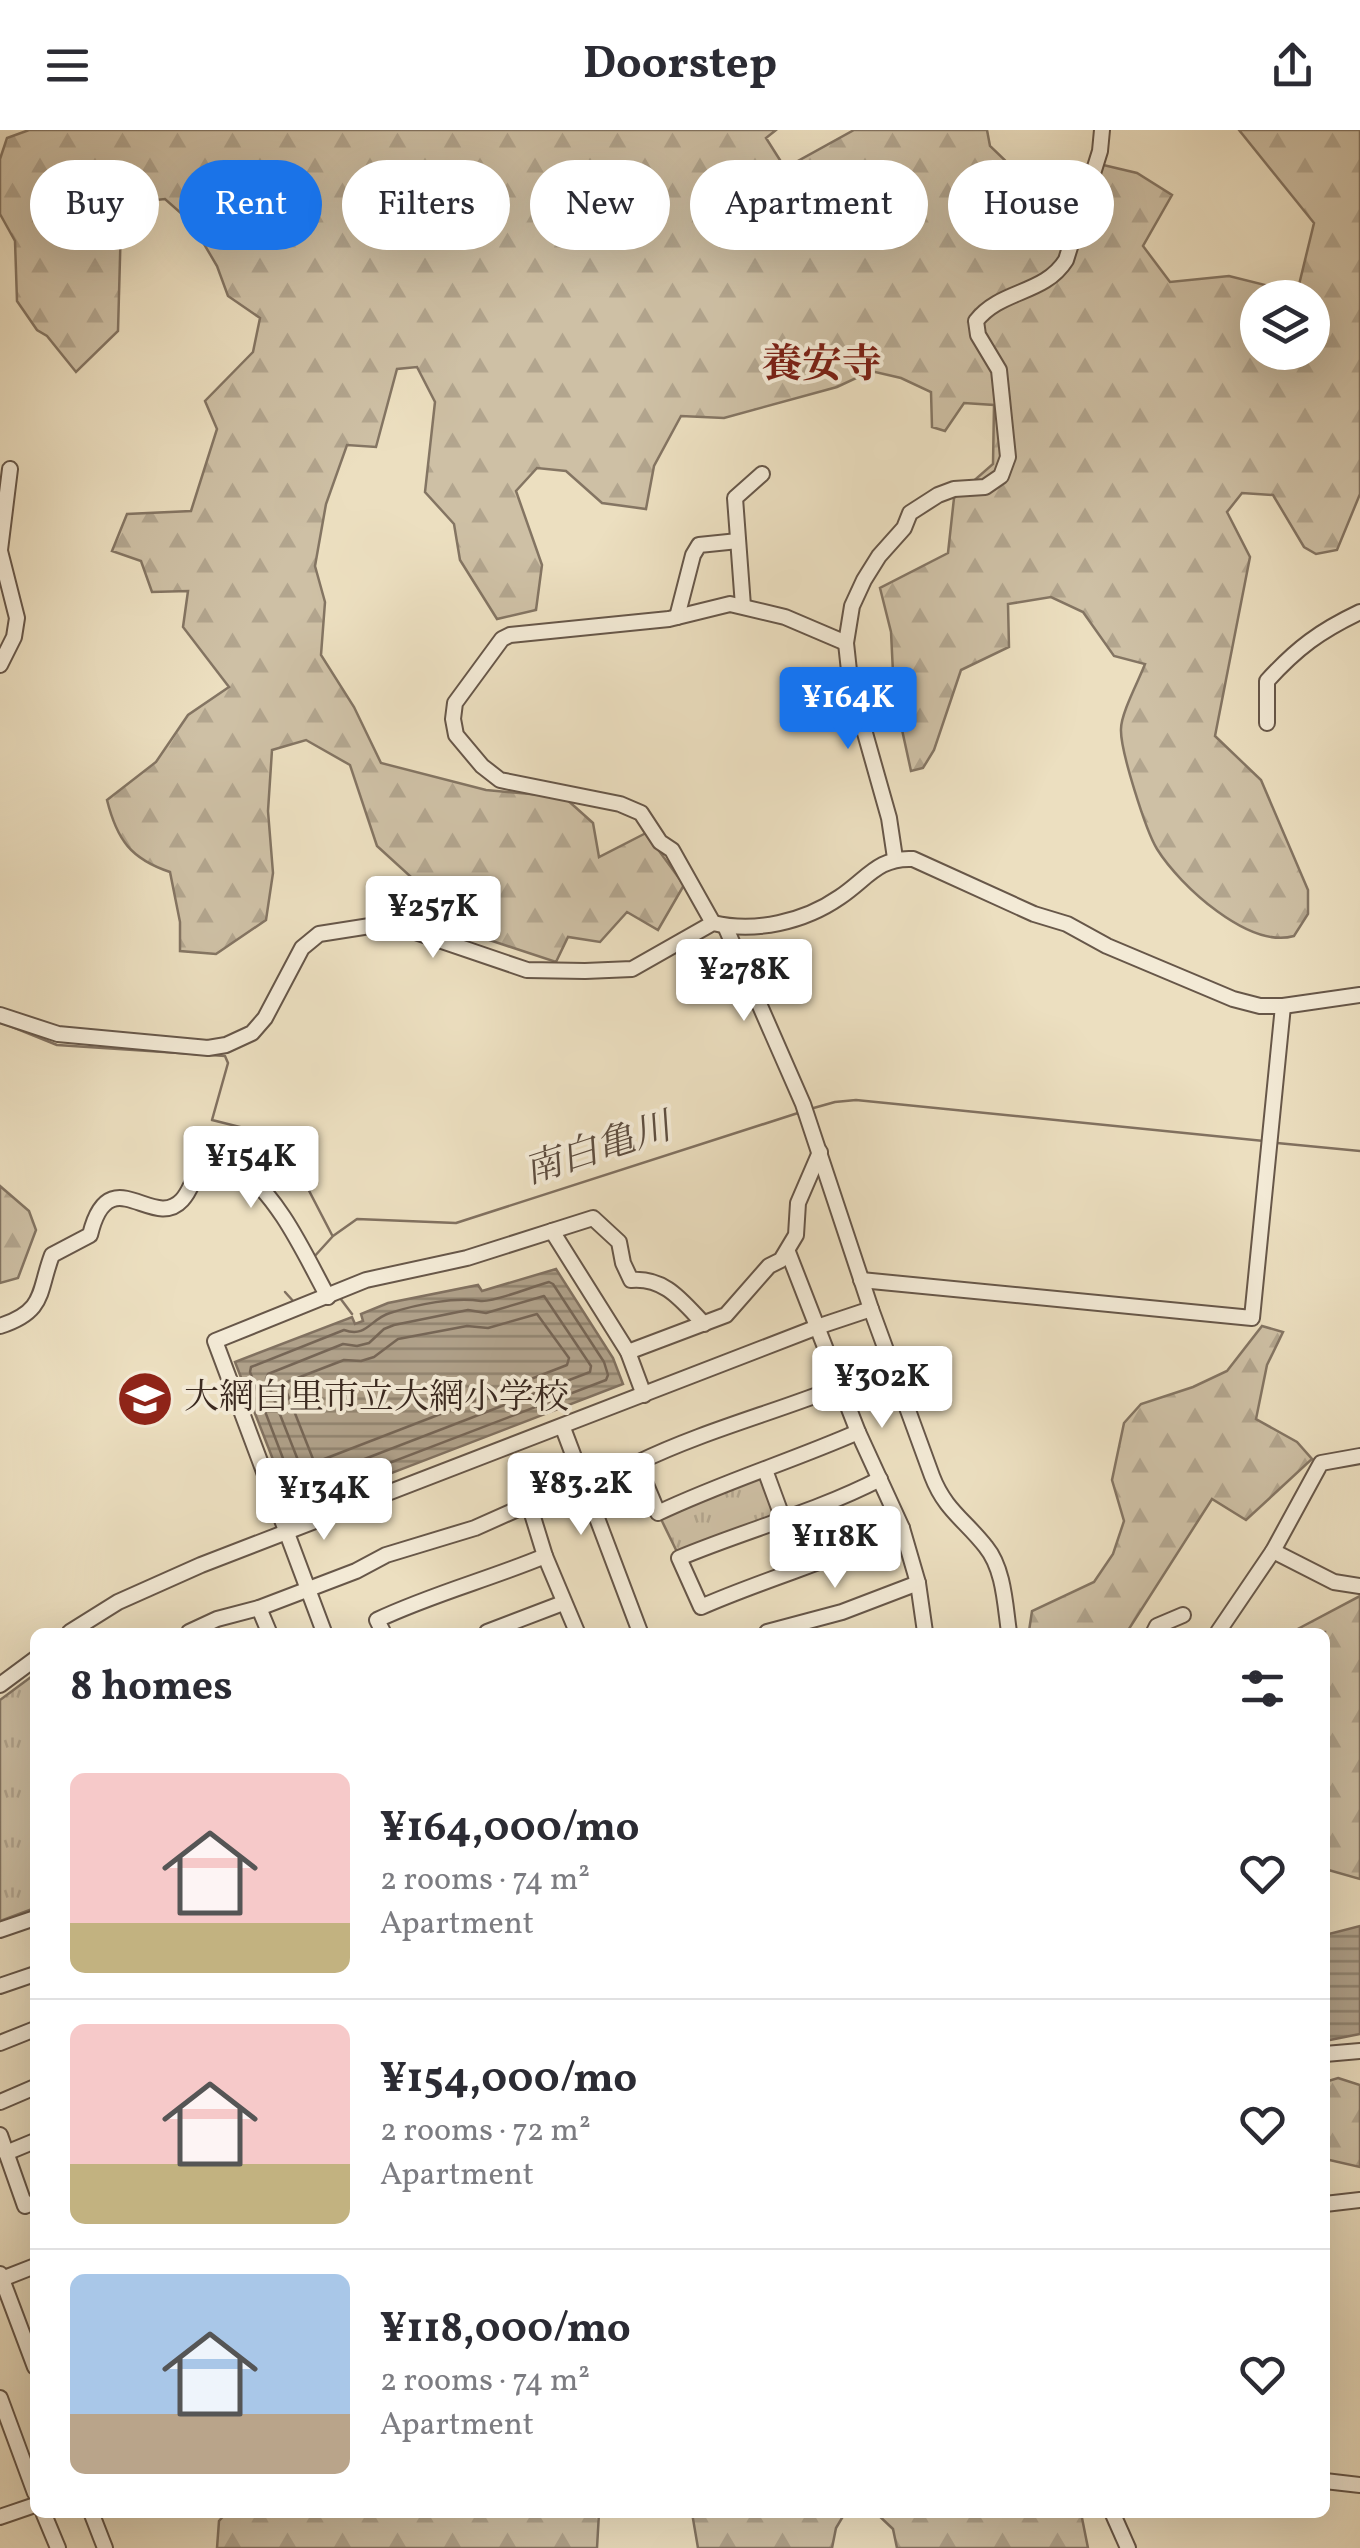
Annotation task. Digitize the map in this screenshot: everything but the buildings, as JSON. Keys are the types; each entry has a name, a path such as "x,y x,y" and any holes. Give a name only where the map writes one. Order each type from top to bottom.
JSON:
{"street":[{"path":"895,858 889,818 850,680 846,643 852,606 864,580 904,528 910,513 938,495 985,486 1001,476 1008,458 999,370 978,335 976,321 1004,297 1044,284 1057,274 1066,260 1100,152 1102,130"},
{"path":"0,665 14,637 17,618 0,550 10,469"},
{"path":"743,606 735,498 762,474"},
{"path":"678,617 699,545 738,541"},
{"path":"846,643 785,618 743,606 720,605 678,617 510,636 502,639 456,703 452,720 456,735 482,766 500,780 620,804 641,813 660,842 672,850 719,924 804,1104 871,1309 940,1498 993,1559 1004,1592 1008,1628"},
{"path":"1267,723 1268,681 1320,631 1360,612"},
{"path":"0,1015 58,1034 208,1048 226,1045 252,1033 265,1018 302,948 319,934 389,923 527,970 632,969 719,924 782,923 813,914 895,858 914,859 1233,999 1260,1006 1284,1006 1360,995"},
{"path":"862,1280 1252,1318 1284,1006"},
{"path":"0,1326 36,1304 45,1288 52,1254 90,1236 102,1206 122,1198 160,1209 174,1206 184,1199 205,1149 238,1167 260,1187 282,1214 328,1297"},
{"path":"628,1352 726,1316 768,1266 788,1252 796,1235 798,1203 820,1152"},
{"path":"322,1628 215,1340 366,1280 467,1258 593,1218 619,1242 622,1264 631,1280 650,1278 665,1285 704,1324"},
{"path":"552,1232 628,1352 644,1394"},
{"path":"788,1252 820,1326 858,1432 902,1528 918,1583 924,1628"},
{"path":"76,1628 160,1582 871,1309"},
{"path":"841,1386 748,1422 706,1433 637,1462 658,1512 858,1432"},
{"path":"563,1428 638,1628"},
{"path":"1221,1628 1273,1551 1321,1462 1360,1456"},
{"path":"765,1470 783,1519"},
{"path":"880,1479 841,1500 679,1558 701,1607 758,1582 860,1549 902,1528"},
{"path":"198,1628 307,1590 386,1555 475,1528 529,1504 545,1556 575,1628"},
{"path":"1273,1551 1334,1582 1360,1586"},
{"path":"381,1628 377,1620 404,1607 545,1556"},
{"path":"783,1628 842,1612 918,1583"},
{"path":"497,1628 563,1603"},
{"path":"260,1608 268,1628"},
{"path":"1157,1628 1184,1615"},
{"path":"0,1685 30,1663"},
{"path":"0,1930 30,1920"},
{"path":"0,1986 30,1976"},
{"path":"0,2043 30,2031"},
{"path":"1330,2054 1360,2051"},
{"path":"0,2102 30,2088"},
{"path":"0,2136 25,2206 30,2204"},
{"path":"6,2153 30,2143"},
{"path":"1330,2203 1360,2200"},
{"path":"30,2268 1,2277 30,2354"},
{"path":"0,2398 30,2479"},
{"path":"1330,2481 1360,2485"},
{"path":"0,2517 30,2507"},
{"path":"46,2518 58,2548"},
{"path":"93,2518 105,2548"},
{"path":"1115,2518 1128,2548"}],"green space":[{"path":"29,130 776,130 766,138 780,160 690,160 690,250 928,250 928,160 800,160 854,130 987,130 990,146 1005,160 948,160 948,250 1114,250 1114,168 1137,173 1172,195 1143,246 1170,282 1229,276 1245,280 1240,280 1240,370 1330,370 1330,280 1300,280 1314,223 1239,130 1360,130 1360,494 1337,550 1316,554 1304,547 1273,495 1242,493 1227,512 1250,557 1215,736 1261,780 1308,890 1308,914 1294,936 1276,938 1257,933 1217,911 1168,864 1147,826 1122,739 1124,714 1145,664 1114,656 1083,612 1051,597 1008,604 1009,647 961,670 934,750 923,768 911,771 894,693 891,632 880,588 948,553 954,498 993,464 994,405 964,403 945,431 932,427 931,392 901,378 871,371 837,387 724,418 681,416 654,466 646,509 602,503 566,471 537,468 516,491 542,565 536,610 497,619 460,560 454,524 425,492 435,402 417,367 397,369 376,447 347,445 326,504 315,566 325,602 321,655 354,707 381,763 486,790 564,797 593,823 599,857 646,833 684,885 658,930 627,912 600,942 568,937 556,962 450,927 421,886 377,846 350,765 306,740 272,750 268,811 273,873 266,920 216,954 180,951 180,922 170,872 145,861 128,846 107,800 156,762 188,715 229,687 183,627 188,591 152,592 141,561 112,551 127,514 191,511 217,429 205,401 253,352 260,318 228,296 208,250 322,250 322,160 179,160 179,211 165,199 159,200 159,160 30,160 30,250 120,250 118,331 76,372 47,336 37,330 17,301 15,241 0,214 0,159 7,138"},
{"path":"0,1186 29,1211 36,1230 18,1278 0,1283"},
{"path":"1262,1326 1283,1332 1267,1365 1256,1419 1297,1442 1312,1459 1246,1520 1212,1499 1130,1628 1029,1628 1032,1611 1094,1582 1113,1554 1124,1521 1112,1480 1124,1423 1141,1404 1227,1371"},
{"path":"763,1476 778,1517 678,1554 660,1517"},
{"path":"1360,1596 1360,1879 1330,1870 1330,1628 1300,1628"},
{"path":"30,1678 30,1910 0,1921 0,1700"},
{"path":"1338,2078 1360,2085 1360,2167 1330,2160 1330,2080"},
{"path":"599,2518 597,2548 217,2548 219,2521"},
{"path":"693,2518 842,2518 832,2548 698,2548"},
{"path":"881,2518 1082,2518 1088,2548 897,2548 893,2529"}],"water":[{"path":"556,1269 613,1358 623,1384 293,1511 235,1362 352,1317 355,1324 363,1321 361,1314 388,1303 478,1285 482,1291"},
{"path":"1360,1926 1360,2034 1330,2040 1330,1934"}],"waterway":[{"name":"南白亀川","path":"5,1024 57,1045 225,1056 228,1063 212,1120 288,1139 332,1235"},
{"name":"南白亀川","path":"810,1109 856,1100 1264,1141"},
{"name":"南白亀川","path":"313,1258 333,1236 357,1219 456,1223 798,1113"},
{"name":"南白亀川","path":"1277,1143 1360,1151"},
{"path":"285,1292 294,1302"},
{"path":"340,1298 352,1314"}],"place":[{"name":"大網白里市立大網小学校","path":"145,1399"}],"district":[{"name":"養安寺","path":"822,367"}]}
